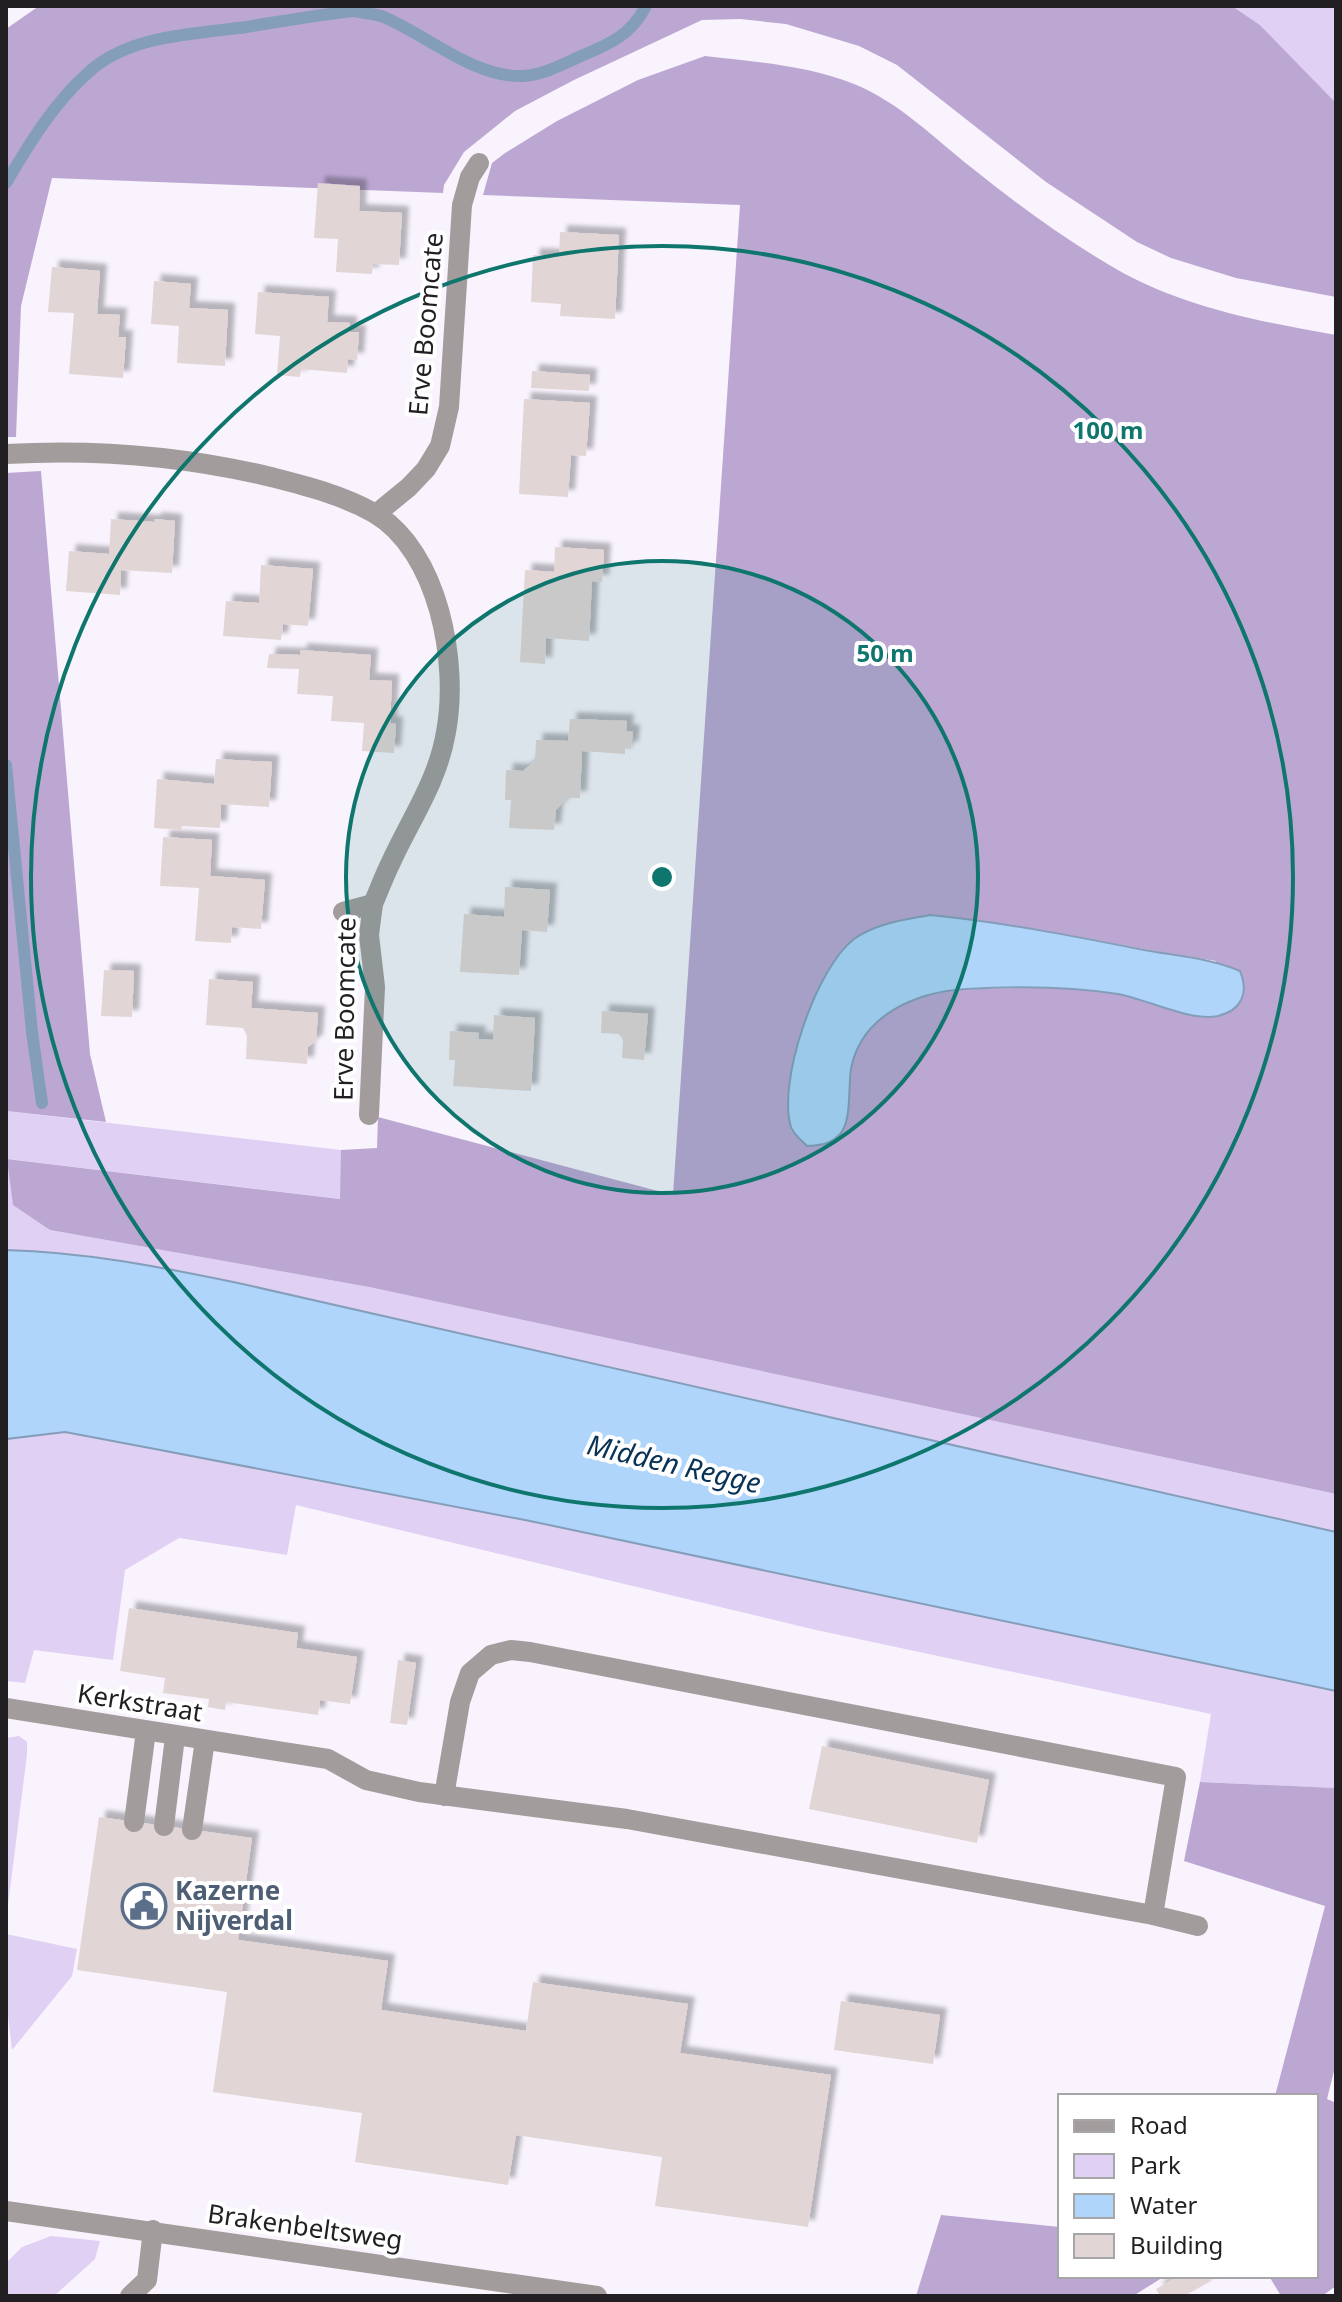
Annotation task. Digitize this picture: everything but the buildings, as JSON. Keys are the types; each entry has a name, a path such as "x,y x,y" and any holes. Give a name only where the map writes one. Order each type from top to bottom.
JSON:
{"street":[{"name":"Erve Boomcate","path":"376,514 426,469 440,446 449,407 462,205 470,177 479,163"},
{"name":"Erve Boomcate","path":"10,453 128,455 203,462 304,485 376,514 403,538 423,564 435,596 450,687 446,732 431,786 373,904 369,935 375,987 369,1115"},
{"name":"Erve Boomcate","path":"343,912 373,904"},
{"path":"444,1796 460,1702 470,1673 491,1655 511,1650 530,1652 1176,1777 1153,1915"},
{"name":"Kerkstraat","path":"6,1708 328,1759 366,1780 444,1796 627,1819 1153,1915 1198,1926"},
{"path":"134,1822 146,1731"},
{"path":"164,1826 175,1737"},
{"path":"192,1830 205,1740"},
{"name":"Brakenbeltsweg","path":"6,2211 590,2296"},
{"path":"130,2296 147,2280 153,2230"}],"green space":[{"path":"1232,6 1336,6 1336,103 1260,25"},
{"path":"6,1111 341,1150 341,1199 8,1159 50,1230 369,1287 1336,1494 1336,1532 238,1283 94,1257 6,1250"},
{"path":"65,1432 530,1521 1336,1691 1336,1788 1200,1782 1211,1714 816,1630 296,1505 287,1555 179,1538 125,1570 113,1660 34,1650 25,1683 6,1681 6,1439"},
{"path":"19,1736 27,1742 27,1754 6,1921 6,1738"},
{"path":"6,1934 77,1949 72,1976 12,2050 6,1998"},
{"path":"51,2236 100,2241 95,2259 54,2296 6,2296 6,2263 22,2247"}],"shaded area":[{"path":"39,6 1232,6 1260,25 1336,103 1336,297 1236,278 1171,258 1137,242 1046,182 897,65 859,46 786,24 740,19 702,20 515,111 464,152 444,185 443,193 52,178 21,306 16,437 6,437 6,29"},
{"path":"705,56 799,68 854,84 901,111 1054,230 1133,278 1217,310 1336,335 1336,1494 369,1287 50,1230 13,1205 7,1159 340,1199 341,1150 377,1148 378,1117 673,1195 740,205 483,195 492,163 505,153 557,121 638,80","holes":["930,915 1216,961 1187,1013 1122,995 1071,988 976,989 933,994 913,1000 878,1022 863,1039 853,1062 849,1104 792,1132 788,1110 789,1088 799,1041 816,993 840,952 854,939 890,923"]},
{"path":"41,471 90,1054 106,1122 6,1111 6,473"},
{"path":"1200,1782 1336,1788 1336,2063 1327,2099 1336,2103 1336,2286 1322,2296 1281,2296 1270,2278 1318,2278 1318,2094 1276,2094 1325,1906 1184,1861"},
{"path":"941,2215 1058,2227 1058,2278 1162,2278 1133,2296 916,2296"}],"water":[{"path":"930,915 984,921 1217,963 1240,971 1243,993 1233,1010 1207,1017 1118,994 1061,988 966,989 910,1001 879,1021 866,1034 857,1050 851,1069 846,1121 840,1134 821,1145 807,1146 791,1127 788,1107 790,1083 803,1027 826,974 854,939 890,923"},
{"name":"Midden Regge","path":"6,1250 94,1257 238,1283 1336,1532 1336,1691 530,1521 155,1449 65,1432 6,1439"}],"waterway":[{"path":"6,183 44,124 77,83 106,59 143,43 354,11 384,17 487,70 523,76 553,69 610,43 634,24 646,6"},
{"path":"6,765 32,1032 42,1103"}],"place":[{"name":"Kazerne Nijverdal","path":"144,1906"}]}
